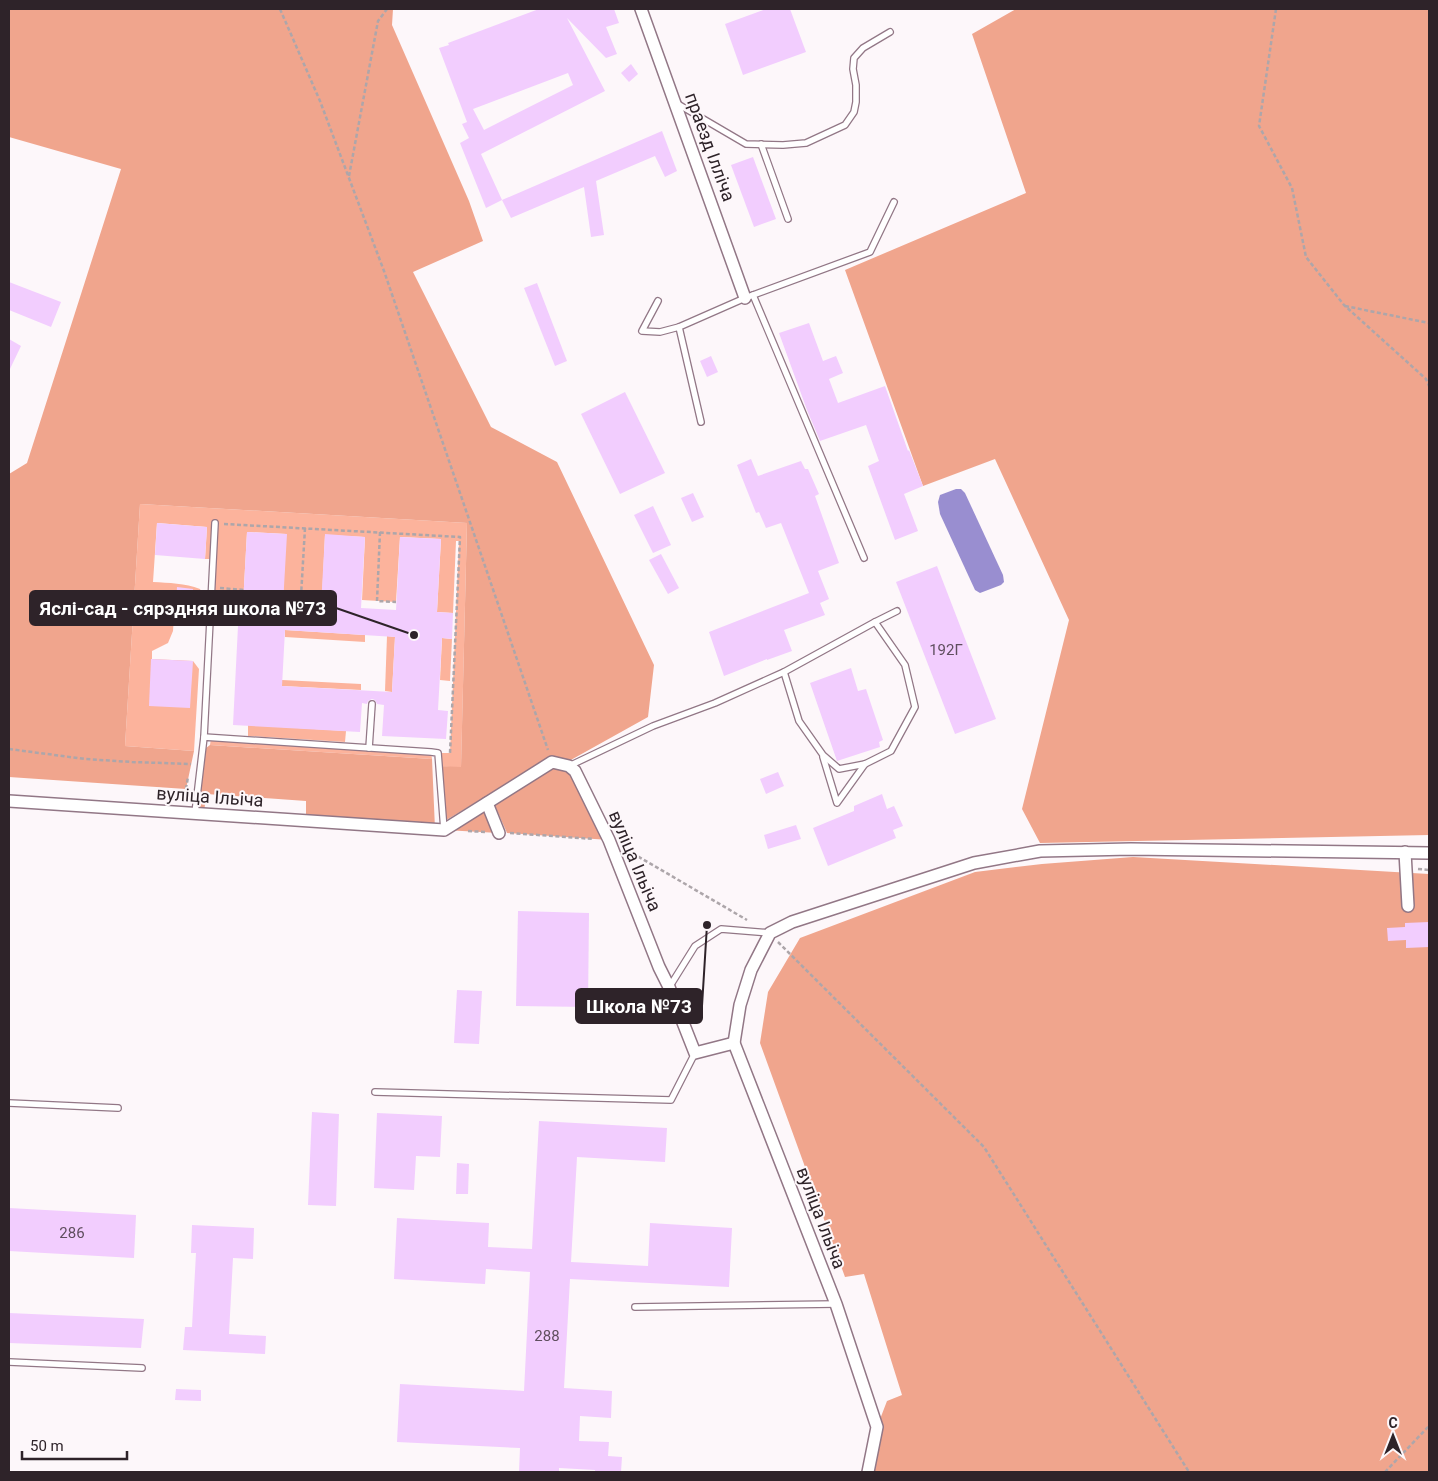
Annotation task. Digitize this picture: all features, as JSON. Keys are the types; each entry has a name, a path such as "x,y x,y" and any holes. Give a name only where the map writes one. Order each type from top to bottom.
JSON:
{"street":[{"name":"праезд Ілліча","path":"641,9 749,296"},
{"path":"444,830 552,762 569,766"},
{"name":"вуліца Ільіча","path":"569,766 575,771 609,840 695,1053"},
{"name":"вуліца Ільіча","path":"9,801 444,830"},
{"path":"487,803 499,833"},
{"path":"695,1053 734,1043 740,1005 751,970 770,933 792,922 974,863 1040,851 1131,848 1429,853"},
{"path":"1405,852 1408,906"},
{"name":"вуліца Ільіча","path":"734,1043 836,1304 877,1427 868,1472"}],"lane":[{"path":"675,102 746,144 806,144 845,125 854,112 856,102 854,58 863,48 890,32"},
{"path":"761,144 788,219"},
{"path":"658,301 642,331 660,332 679,327 749,296 870,252 894,202"},
{"path":"749,296 864,558"},
{"path":"679,327 701,422"},
{"path":"195,814 204,737 216,523"},
{"path":"569,766 653,726 715,703 784,672 897,611"},
{"path":"784,672 799,721 823,755 839,769 865,764 891,752 915,707 905,665 875,622"},
{"path":"369,748 372,704"},
{"path":"204,737 438,753 444,830"},
{"path":"823,755 837,803 865,764"},
{"path":"669,987 695,946 721,929 770,933"},
{"path":"376,1092 671,1100 695,1053"},
{"path":"9,1103 118,1108"},
{"path":"635,1307 836,1304"},
{"path":"9,1362 142,1368"}],"path":[{"path":"280,9 320,101 384,271 552,762"},
{"path":"349,176 378,21 387,9"},
{"path":"1276,9 1259,126 1292,188 1306,257 1344,305 1426,379 1429,386"},
{"path":"1344,305 1429,323"},
{"path":"216,523 460,536 450,753 438,753"},
{"path":"305,528 301,596 322,598"},
{"path":"380,532 377,600 396,602"},
{"path":"212,588 244,590"},
{"path":"9,749 85,759 191,764"},
{"path":"770,933 984,1147 1189,1472"},
{"path":"1385,1472 1429,1426"}],"shaded area":[{"path":"9,9 393,9 392,25 469,201 483,241 413,272 491,427 557,462 654,665 648,717 569,761 550,758 443,822 439,766 461,767 467,523 140,504 125,746 194,751 186,789 9,777 9,474 27,463 121,169 9,137"},
{"path":"1016,9 1429,9 1429,835 1040,843 1022,809 1069,620 995,459 923,486 845,270 1026,193 972,34"},
{"path":"961,489 965,493 1003,575 1004,582 1001,585 980,593 975,590 940,514 938,502 940,495"},
{"path":"140,504 467,523 461,768 439,766 438,753 450,753 459,541 456,541 453,613 437,612 441,539 400,537 396,602 362,600 365,537 325,535 322,598 283,595 286,534 247,532 243,604 211,602 213,559 205,559 207,527 157,523 153,582 183,584 200,589 206,606 205,611 197,616 174,617 173,631 168,643 152,651 152,659 193,661 199,669 194,751 125,746"},
{"path":"285,630 365,635 365,642 285,637"},
{"path":"387,636 395,637 392,692 385,691"},
{"path":"442,638 452,639 450,681 440,680"},
{"path":"282,680 361,684 361,690 282,686"},
{"path":"248,725 346,731 345,742 248,736"},
{"path":"211,738 431,752 432,759 210,745"},
{"path":"210,745 432,759 435,829 306,821 306,801 206,794 204,814 195,814 202,751"},
{"path":"552,762 569,766 609,840 507,833 492,799"},
{"path":"483,809 499,833 444,830"},
{"path":"1133,857 1429,874 1429,1472 868,1472 877,1427 887,1401 902,1395 864,1274 845,1277 760,1043 768,992 800,938 975,872 1042,864"}],"building":[{"path":"539,9 614,9 619,23 606,27 617,54 606,58 567,18 605,91 481,154 502,200 486,208 460,143 469,138 462,124 467,122 439,48 449,45 448,43","holes":["568,73 573,85 484,130 473,109"]},
{"path":"766,9 790,9 806,52 743,75 725,24"},
{"path":"631,64 638,74 629,82 621,73"},
{"path":"662,131 677,171 665,177 655,156 596,181 604,235 591,237 584,187 511,218 502,200"},
{"path":"753,157 776,219 754,227 731,165"},
{"path":"9,282 61,302 51,327 9,310"},
{"path":"537,283 567,361 555,366 524,288"},
{"path":"809,323 823,361 836,356 843,373 829,379 838,403 885,386 908,451 923,486 904,494 918,531 895,540 868,466 879,461 866,425 820,441 779,333"},
{"path":"9,339 21,346 9,371"},
{"path":"711,356 718,372 707,377 700,361"},
{"path":"625,392 665,473 620,494 581,414"},
{"path":"751,459 758,476 801,461 805,469 808,469 819,494 815,496 839,563 818,571 829,599 820,603 825,615 784,630 792,651 724,676 709,632 809,593 781,523 766,528 759,512 756,513 737,465"},
{"path":"693,493 704,517 692,522 681,498"},
{"path":"653,506 671,545 653,553 634,515"},
{"path":"157,523 207,527 205,559 155,555"},
{"path":"247,532 287,534 283,604 321,606 325,534 365,537 361,608 396,610 400,537 441,539 437,612 453,613 452,639 442,638 438,710 448,711 446,739 382,736 384,705 377,704 372,699 367,704 362,703 360,732 233,725 238,626 231,626 232,604 243,604","holes":["285,630 395,637 392,692 282,686"]},
{"path":"661,554 679,588 668,594 649,560"},
{"path":"937,566 996,719 955,734 896,582"},
{"path":"177,587 193,589 192,605 176,603"},
{"path":"151,659 193,661 190,708 149,706"},
{"path":"851,668 858,691 866,689 883,740 879,742 880,747 837,761 810,683"},
{"path":"778,772 784,786 766,794 760,779"},
{"path":"882,794 887,809 894,806 903,826 893,830 896,838 828,866 813,828 854,811 854,806"},
{"path":"796,825 801,839 768,849 764,835"},
{"path":"518,911 589,913 588,1007 516,1006"},
{"path":"1429,922 1429,947 1406,948 1406,940 1388,941 1387,928 1405,927 1405,923"},
{"path":"457,990 482,991 479,1044 454,1043"},
{"path":"312,1112 339,1114 336,1206 308,1205"},
{"path":"377,1113 442,1116 440,1157 416,1156 414,1190 374,1188"},
{"path":"539,1121 667,1128 665,1162 577,1157 571,1262 648,1266 650,1223 732,1228 729,1287 570,1279 564,1388 612,1391 611,1418 580,1416 579,1441 609,1442 608,1456 622,1457 621,1472 595,1472 595,1470 559,1468 559,1472 519,1472 520,1448 397,1442 400,1384 524,1391 530,1272 486,1269 485,1284 394,1279 397,1218 489,1223 488,1247 532,1249"},
{"path":"457,1163 469,1164 468,1194 456,1194"},
{"path":"9,1208 136,1215 134,1258 9,1251"},
{"path":"192,1225 254,1228 253,1259 233,1258 229,1334 266,1336 265,1354 183,1350 185,1327 192,1327 196,1253 191,1253"},
{"path":"9,1313 144,1319 141,1348 9,1343"},
{"path":"176,1389 201,1390 201,1401 175,1400"}],"place":[{"name":"Яслі-сад - сярэдняя школа №73","path":"414,635"},
{"name":"Школа №73","path":"707,925"}]}
